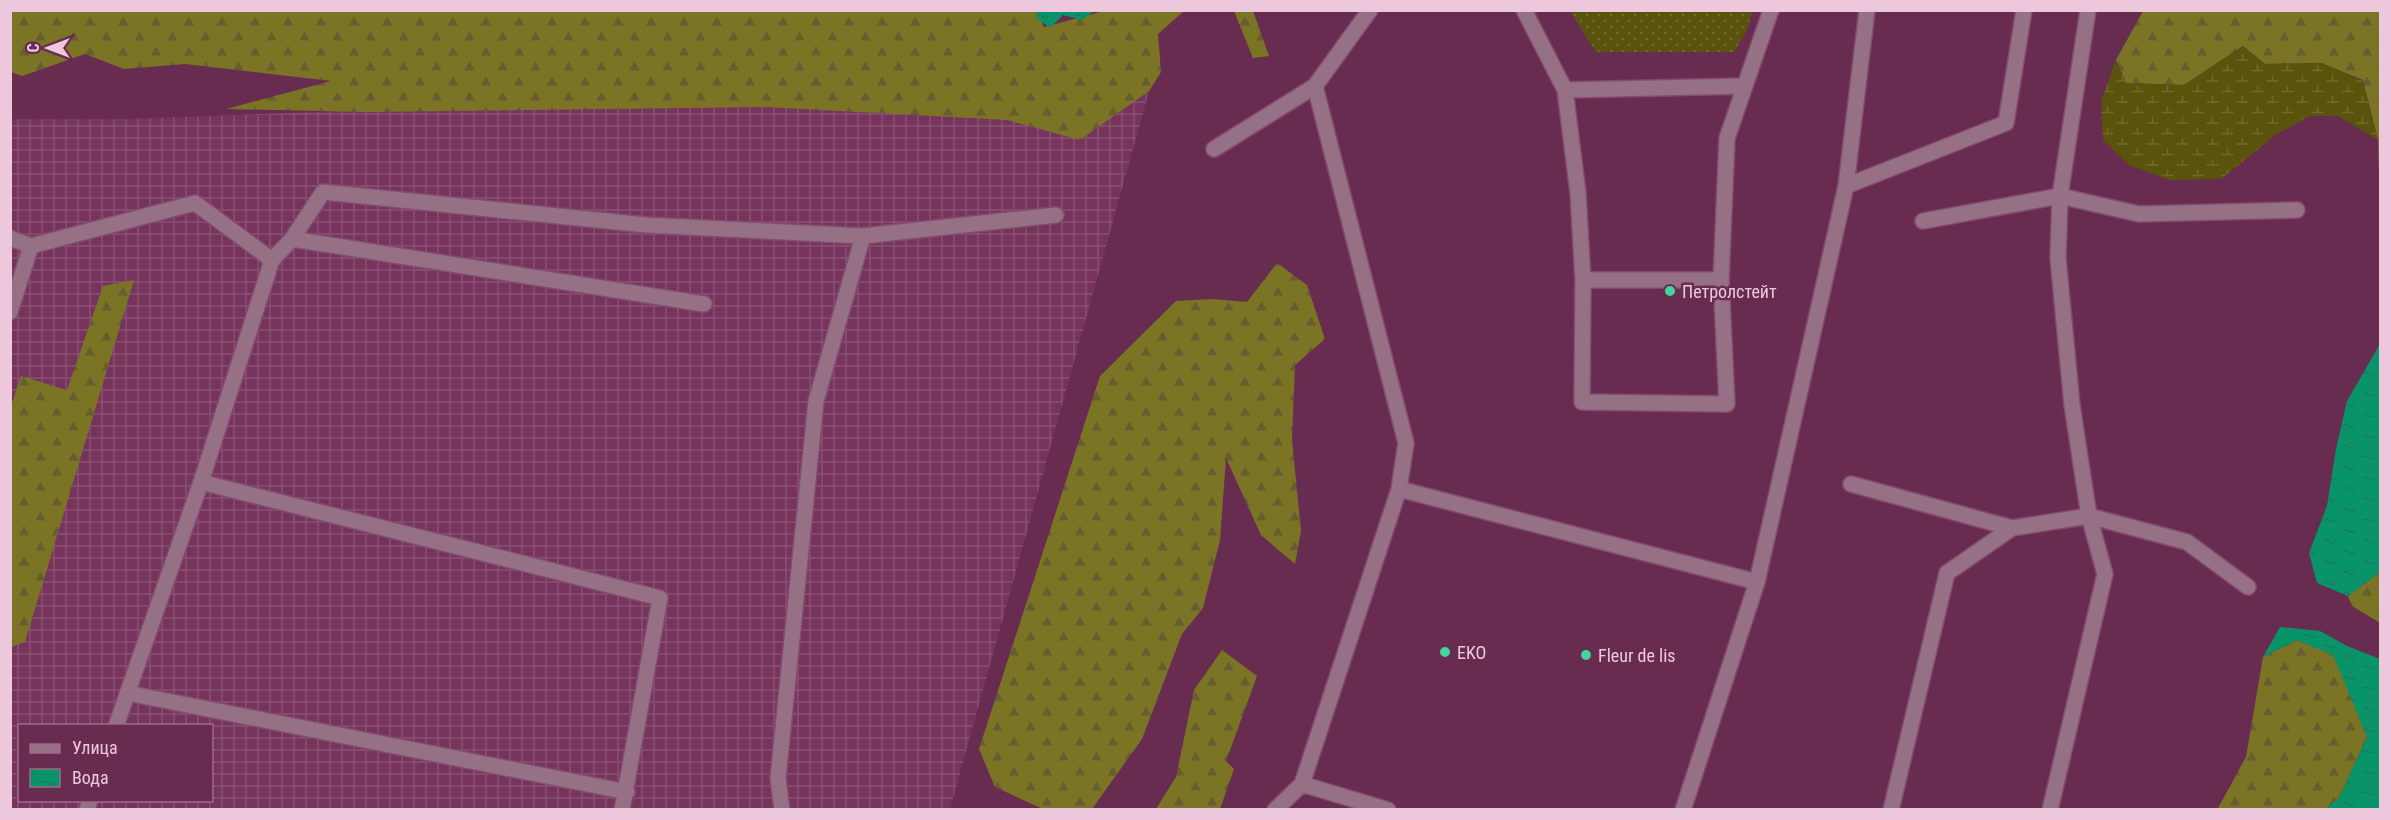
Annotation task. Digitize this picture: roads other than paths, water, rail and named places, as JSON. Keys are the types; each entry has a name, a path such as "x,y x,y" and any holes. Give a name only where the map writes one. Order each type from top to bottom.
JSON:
{"lane":[{"path":"1214,149 1315,86 1370,10"},
{"path":"1524,10 1565,90 1578,193 1583,280 1582,402 1727,404 1721,280 1727,138 1771,10"},
{"path":"1683,810 1757,582 1846,186 1867,10"},
{"path":"1846,186 2006,123 2024,10"},
{"path":"2050,810 2104,574 2089,516 2072,405 2058,258 2060,196 2088,10"},
{"path":"1275,810 1302,784 1399,489 1406,443 1315,86"},
{"path":"1565,90 1745,86"},
{"path":"117,724 201,482 272,260 292,239 323,192 646,225 862,236 1056,215"},
{"path":"1923,221 2060,196 2139,214 2298,210"},
{"path":"10,238 31,246 195,203 272,260"},
{"path":"782,810 778,778 816,401 862,236"},
{"path":"292,239 704,304"},
{"path":"10,312 31,246"},
{"path":"1583,280 1721,280"},
{"path":"201,482 660,598 622,810"},
{"path":"1851,484 2012,528 2089,516 2187,542 2248,587"},
{"path":"1399,489 1757,582"},
{"path":"1891,810 1947,573 2012,528"},
{"path":"127,693 627,792"},
{"path":"1302,784 1388,810"}],"water":[{"path":"1036,10 1094,11 1082,20 1063,15 1050,28 1037,18"},
{"path":"2380,344 2380,572 2348,596 2317,583 2309,553 2327,506 2336,449 2347,401"},
{"path":"2280,627 2320,631 2347,646 2380,659 2380,809 2325,809 2339,798 2367,737 2333,655 2297,640 2263,657"}],"place":[{"name":"Петролстейт","path":"1670,291"},
{"name":"EKO","path":"1445,652"},
{"name":"Fleur de lis","path":"1586,655"}]}
